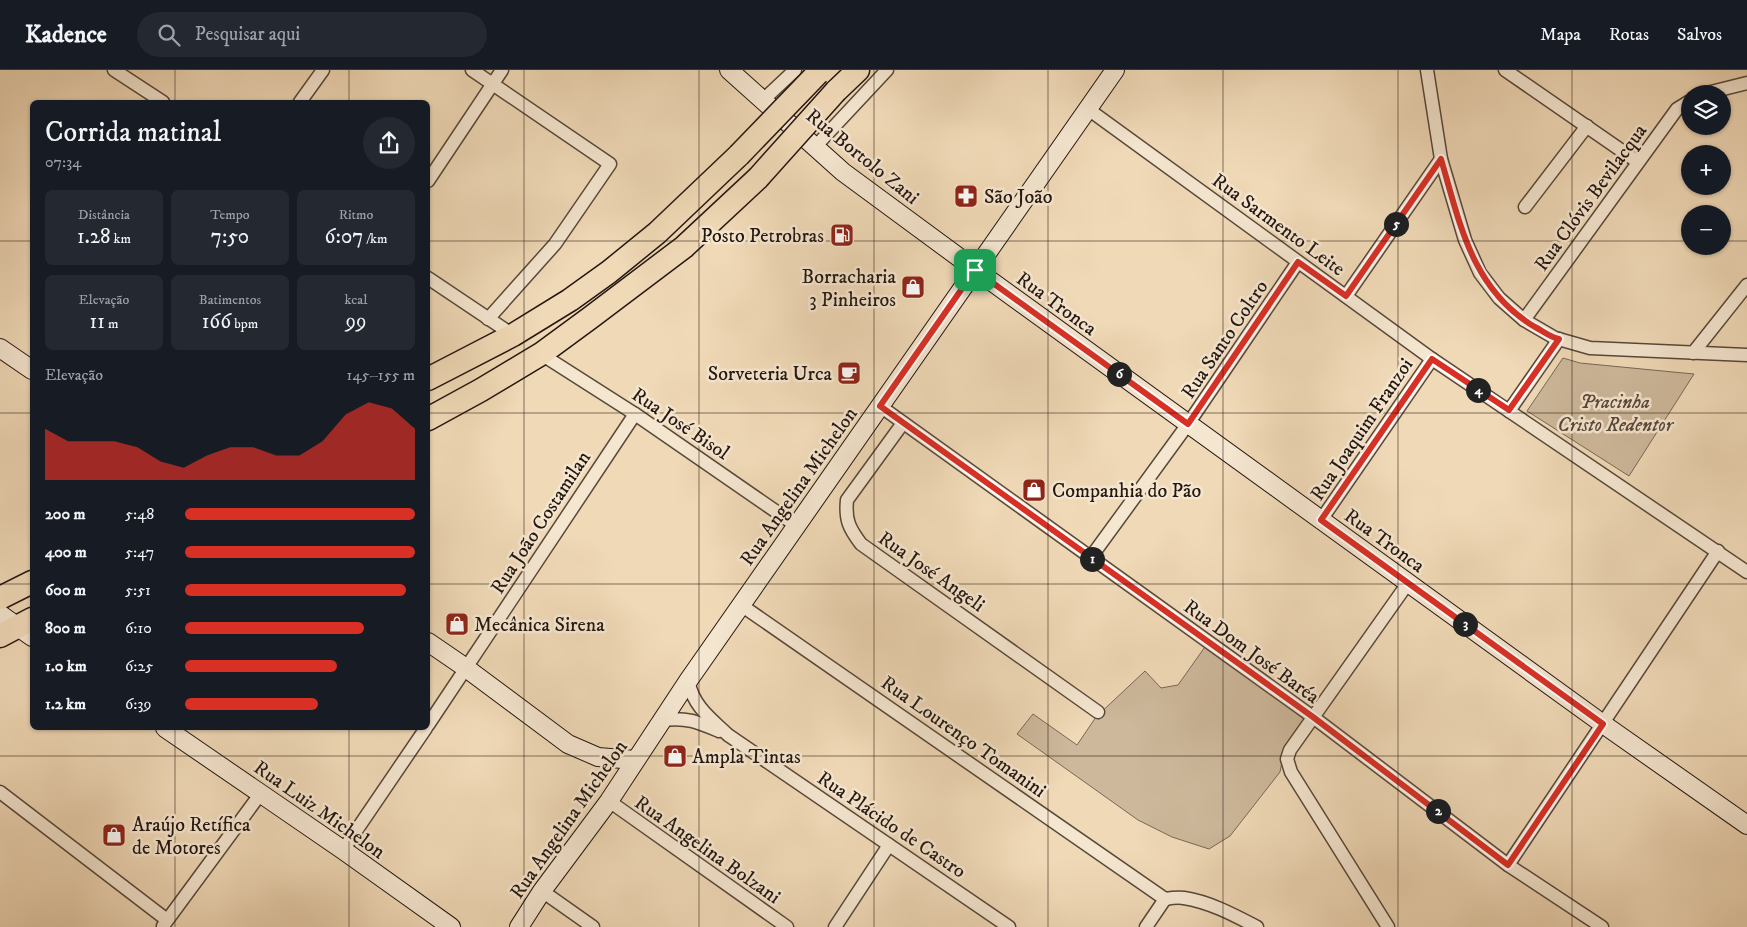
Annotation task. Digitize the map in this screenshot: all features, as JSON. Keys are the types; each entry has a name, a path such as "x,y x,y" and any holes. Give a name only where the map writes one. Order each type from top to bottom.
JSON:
{"highway":[{"path":"430,418 541,354 684,247 758,178 836,91 858,70"},
{"path":"430,378 513,334 570,300 609,272 657,233 739,156 819,72"},
{"path":"0,598 30,583"}],"main road":[{"name":"Rua Bortolo Zani","path":"729,70 843,172 975,270"},
{"name":"Rua Angelina Michelon","path":"519,927 542,891 608,801 688,681 1115,70"},
{"name":"Rua Tronca","path":"975,270 1603,724 1747,825"},
{"path":"0,348 30,369"},
{"path":"430,643 568,744 598,757 635,760"},
{"name":"Rua Luiz Michelon","path":"168,730 343,850 451,927"}],"street":[{"path":"114,70 129,74 161,100"},
{"path":"301,100 323,70"},
{"path":"472,70 610,164 555,244 488,319"},
{"path":"430,178 502,70"},
{"path":"764,100 795,70"},
{"path":"815,147 887,70"},
{"path":"1427,70 1441,159 1465,240 1480,272 1499,298 1524,320 1559,339 1590,348 1747,355"},
{"path":"1505,70 1638,162"},
{"path":"1731,87 1747,83"},
{"name":"Rua Clóvis Bevilacqua","path":"1524,320 1638,162 1677,109 1681,107"},
{"name":"Rua Sarmento Leite","path":"1088,109 1432,359 1747,572"},
{"path":"1525,207 1586,126"},
{"path":"1346,296 1441,159"},
{"name":"Rua Santo Coltro","path":"1091,558 1188,424 1298,262"},
{"path":"430,279 513,334"},
{"path":"1693,354 1747,285"},
{"path":"1509,410 1559,339"},
{"name":"Rua José Bisol","path":"541,354 635,414 797,526"},
{"name":"Rua Joaquim Franzoi","path":"1321,520 1432,359"},
{"name":"Rua Dom José Baréa","path":"880,406 1313,717 1508,865 1602,927"},
{"name":"Rua João Costamilan","path":"430,722 635,414"},
{"name":"Rua José Angeli","path":"903,423 847,500 845,515 850,530 861,544 1098,712"},
{"path":"1508,865 1718,552"},
{"path":"1388,927 1290,772 1287,759 1290,750 1408,583"},
{"name":"Rua Lourenço Tomanini","path":"741,605 1165,899"},
{"name":"Rua Plácido de Castro","path":"688,681 691,692 701,710 728,735 1010,927"},
{"name":"Rua Plácido de Castro","path":"663,720 679,718 697,722 728,735"},
{"name":"Rua João Costamilan","path":"343,850 424,730"},
{"path":"0,792 165,924 261,793"},
{"name":"Rua Angelina Bolzani","path":"608,801 787,927"},
{"path":"835,927 890,845"},
{"path":"542,891 593,927"},
{"path":"1146,927 1165,899 1183,898 1224,910 1257,927"}],"green space":[{"name":"Pracinha Cristo Redentor","path":"1563,358 1580,363 1694,374 1629,476 1527,411"},
{"path":"1207,644 1309,718 1283,757 1280,772 1230,836 1209,849 1172,837 1138,820 1017,734 1033,714 1077,745 1096,717 1145,671 1161,688 1178,685"}],"place":[{"name":"São João","path":"966,196"},
{"name":"Posto Petrobras","path":"842,235"},
{"name":"Borracharia 3 Pinheiros","path":"913,287"},
{"name":"Sorveteria Urca","path":"849,373"},
{"name":"Companhia do Pão","path":"1034,490"},
{"name":"Mecânica Sirena","path":"457,624"},
{"name":"Ampla Tintas","path":"675,756"},
{"name":"Araújo Retífica de Motores","path":"114,835"}],"route":[{"path":"1441,159 1465,240 1480,272 1499,298 1524,320 1559,339 1509,410 1432,359 1321,520 1603,724 1508,865 1313,717 880,406 975,270 1188,424 1298,262 1346,296 1441,159"}]}
